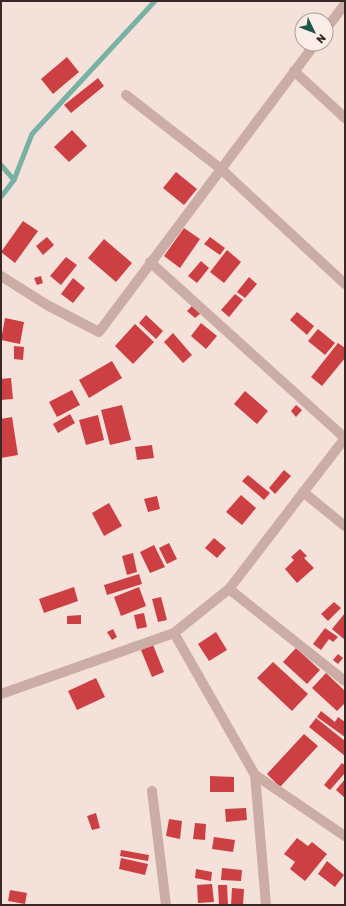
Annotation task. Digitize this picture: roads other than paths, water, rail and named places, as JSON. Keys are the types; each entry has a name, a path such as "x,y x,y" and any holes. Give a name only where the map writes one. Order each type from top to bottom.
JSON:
{"street":[{"path":"334,18 345,4"},
{"path":"1,276 47,305 99,332 309,52"},
{"path":"294,71 345,118"},
{"path":"126,95 221,169 345,284"},
{"path":"1,694 174,633 229,589 345,438 150,262"},
{"path":"303,492 345,526"},
{"path":"229,589 345,681"},
{"path":"174,633 255,775 266,905"},
{"path":"255,775 345,836"},
{"path":"152,791 166,905"}],"waterway":[{"path":"1,197 14,180 32,134 155,1"},
{"path":"1,165 14,180"}]}
